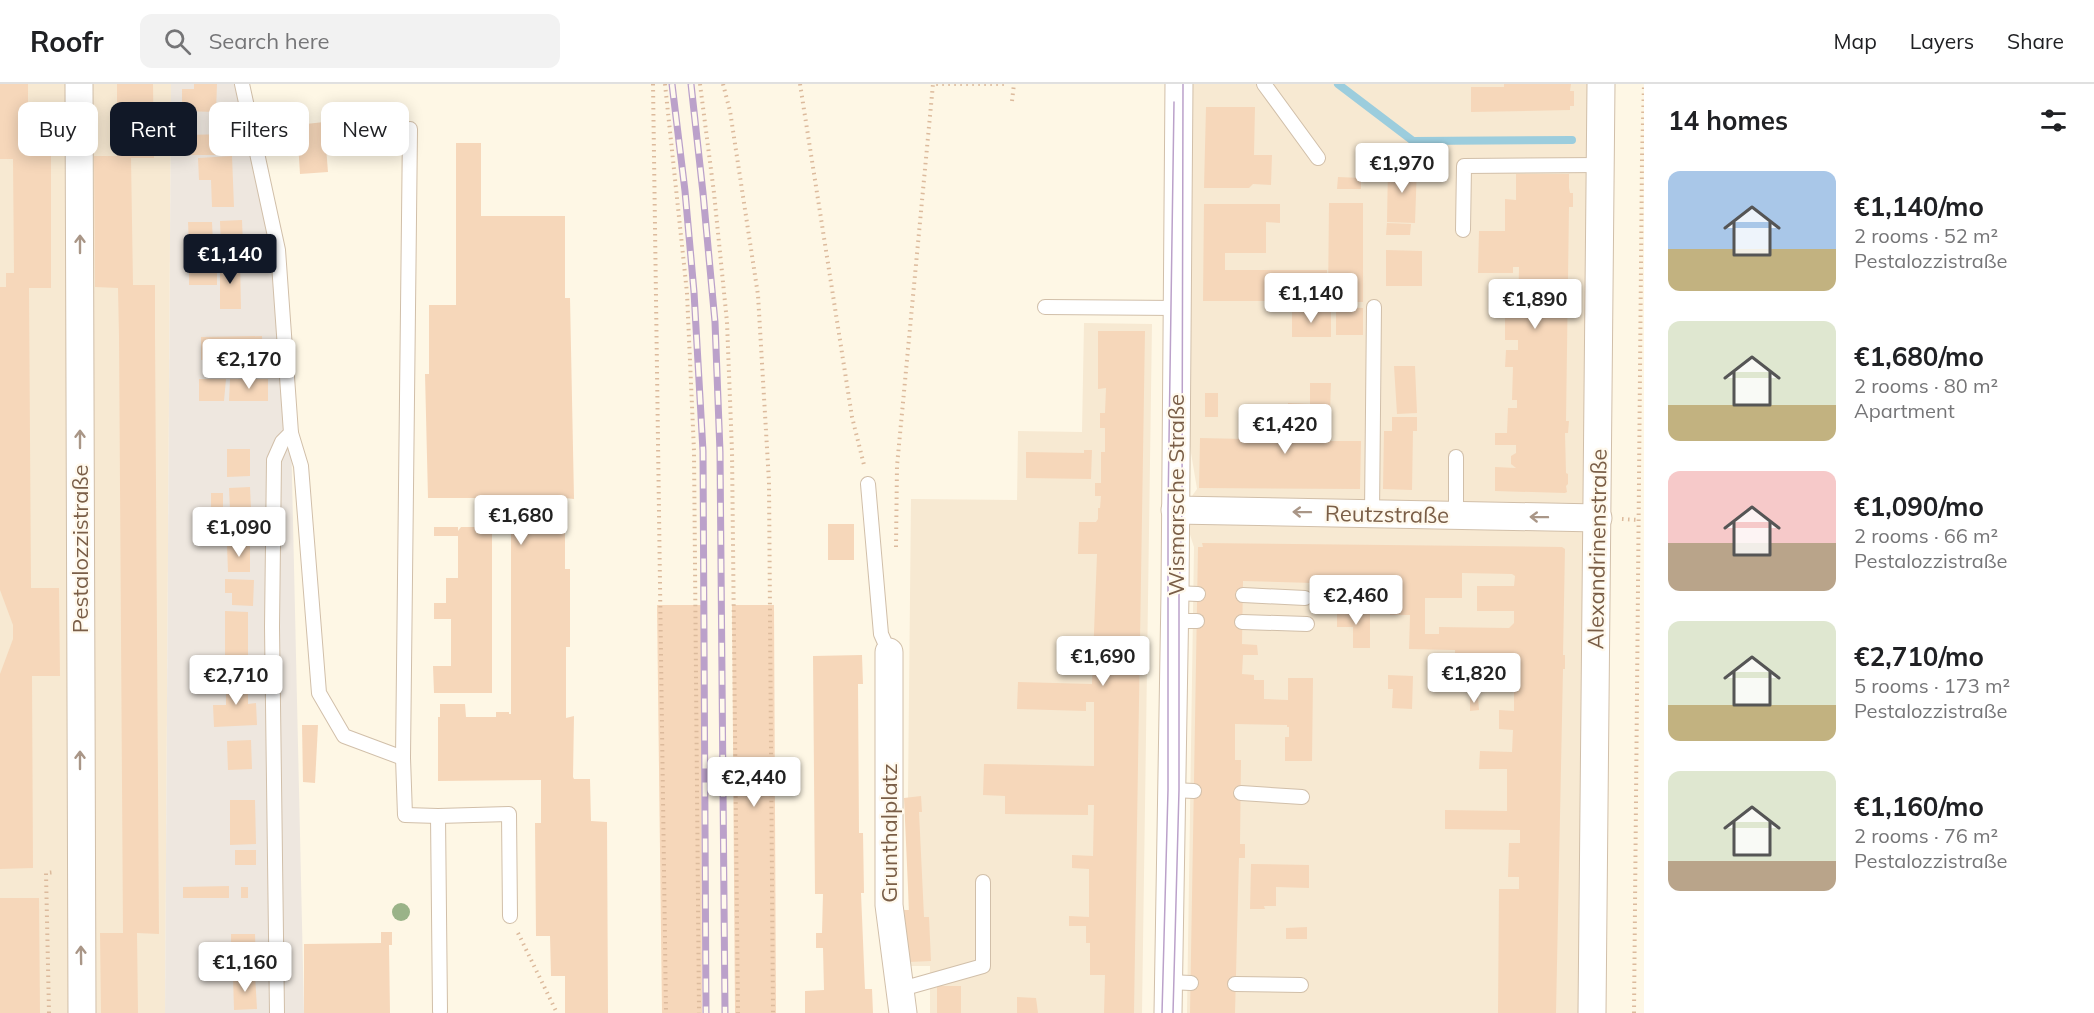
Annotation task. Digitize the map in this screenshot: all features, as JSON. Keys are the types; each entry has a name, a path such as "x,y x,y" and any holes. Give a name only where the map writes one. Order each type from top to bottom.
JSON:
{"street":[{"name":"Pestalozzistraße","path":"80,84 82,1013"},
{"name":"Wismarsche Straße","path":"1168,1013 1180,982 1184,791 1186,594 1175,510 1179,84"},
{"name":"Alexandrinenstraße","path":"1592,1013 1601,84"},
{"name":"Reutzstraße","path":"1175,510 1598,518"},
{"name":"Grunthalplatz","path":"889,652 889,905 901,1002"}],"lane":[{"path":"242,84 278,250 291,433 301,466 320,693 344,736 403,758"},
{"path":"1264,84 1318,158"},
{"path":"410,129 403,758 405,815 509,814 510,916"},
{"path":"1463,230 1464,166 1601,165"},
{"path":"1045,307 1177,308"},
{"path":"1372,514 1374,307"},
{"path":"277,1013 272,627 274,460 282,442 291,433"},
{"path":"1456,457 1456,515"},
{"path":"868,484 881,634 889,652"},
{"path":"1243,595 1305,598"},
{"path":"1242,622 1307,624"},
{"path":"1240,794 1302,797"},
{"path":"438,816 440,1011"},
{"path":"901,1002 983,966 983,882"},
{"path":"1235,984 1301,985"}],"path":[{"path":"653,84 666,1013"},
{"path":"665,84 687,293 694,451 699,1013"},
{"path":"700,84 727,322 738,1013"},
{"path":"723,84 730,111 758,295 765,385 769,482 773,1013"},
{"path":"800,84 852,417 868,484"},
{"path":"896,549 897,466 933,84 1007,84"},
{"path":"1012,101 1014,84"},
{"path":"1634,1013 1641,159 1644,84"},
{"path":"49,1013 46,873 80,871"},
{"path":"510,916 557,1013"}],"shaded area":[{"path":"0,84 171,84 171,102 110,102 110,156 171,156 165,1013 0,1013"},
{"path":"171,84 242,84 246,102 209,102 209,156 258,156 278,251 291,433 304,1013 165,1013 171,156 197,156 197,102 171,102"},
{"path":"1179,84 1601,84 1592,1013 1187,1013 1194,547 1182,510 1197,489 1177,368"},
{"path":"1084,323 1152,324 1142,1013 930,1013 930,966 909,966 911,499 1017,500 1018,431 1082,432"}],"building":[{"path":"0,84 28,84 28,102 18,102 18,156 51,156 51,288 29,288 31,588 59,588 60,676 32,676 33,868 0,869 0,674 13,639 13,625 0,590 0,287 6,287 6,273 14,273 13,159 0,159"},
{"path":"117,84 153,84 153,102 117,102"},
{"path":"194,84 217,84 216,102 209,102 209,112 197,111 197,102 182,102 182,89 194,89"},
{"path":"1504,84 1571,84 1570,91 1574,91 1574,106 1570,106 1570,110 1471,112 1471,87 1504,87"},
{"path":"1206,107 1255,107 1254,155 1272,155 1271,185 1253,184 1249,188 1204,188"},
{"path":"321,122 321,156 327,156 328,172 300,174 299,156 309,156 309,124"},
{"path":"209,134 209,155 197,155 197,135"},
{"path":"456,143 481,143 481,216 565,216 565,298 570,298 574,499 565,498 565,569 570,569 570,647 566,647 566,718 574,716 573,777 574,779 590,779 591,821 607,822 608,1013 565,1013 565,976 551,976 550,936 536,936 535,823 541,823 541,780 438,781 440,704 465,704 466,717 496,717 496,712 511,714 511,498 428,498 425,374 429,374 429,305 456,305"},
{"path":"94,156 154,156 154,158 131,158 133,285 155,285 159,934 137,933 138,1013 101,1013 100,933 123,933 118,288 95,287"},
{"path":"232,156 234,207 212,207 211,180 199,180 198,158"},
{"path":"1388,165 1417,166 1415,223 1387,222"},
{"path":"1516,174 1569,174 1570,193 1573,193 1573,207 1569,207 1566,421 1569,421 1568,433 1565,433 1568,484 1565,493 1495,491 1495,467 1516,468 1511,464 1511,456 1516,453 1516,445 1495,445 1495,433 1507,433 1508,408 1517,408 1517,400 1512,400 1513,367 1505,367 1506,350 1518,350 1518,340 1505,340 1505,317 1518,317 1519,267 1513,267 1513,273 1478,273 1479,231 1505,231 1505,199 1516,200"},
{"path":"1338,177 1361,178 1361,189 1337,189"},
{"path":"1329,203 1363,203 1363,302 1328,302"},
{"path":"1204,204 1280,204 1280,223 1266,222 1266,253 1225,253 1225,270 1327,270 1327,301 1203,301"},
{"path":"242,220 243,246 221,248 220,221"},
{"path":"188,222 212,222 213,244 189,244"},
{"path":"1387,223 1411,224 1410,235 1386,235"},
{"path":"1386,250 1422,251 1422,286 1386,286"},
{"path":"220,261 240,261 241,309 220,309"},
{"path":"189,265 217,265 217,285 189,285"},
{"path":"1336,307 1363,308 1363,335 1336,335"},
{"path":"1292,310 1331,311 1331,337 1292,337"},
{"path":"1098,331 1145,331 1134,1013 1104,1013 1105,975 1090,975 1090,943 1086,943 1086,926 1069,926 1069,916 1089,917 1089,869 1072,868 1072,855 1093,856 1094,805 1088,805 1088,815 1005,814 1005,796 983,795 984,764 1094,766 1094,702 1086,702 1086,711 1017,709 1018,682 1092,684 1097,554 1078,554 1079,522 1096,522 1098,508 1100,508 1101,496 1095,496 1095,483 1101,483 1101,452 1105,452 1105,428 1100,428 1100,413 1105,413 1106,388 1098,389"},
{"path":"262,336 263,358 201,360 201,337"},
{"path":"1394,366 1415,366 1417,413 1397,414"},
{"path":"199,379 226,379 224,401 199,401"},
{"path":"230,379 268,379 268,401 229,401"},
{"path":"1310,383 1331,383 1329,441 1361,441 1360,489 1199,488 1200,438 1245,439 1248,434 1255,434 1257,440 1270,441 1270,436 1278,434 1286,434 1289,437 1289,435 1297,435 1297,431 1310,431 1310,417 1288,417 1288,403 1310,404"},
{"path":"1205,393 1218,393 1218,417 1205,417"},
{"path":"1392,417 1417,417 1417,431 1413,431 1412,490 1383,489 1384,431 1392,431"},
{"path":"227,449 250,449 250,476 227,477"},
{"path":"1084,450 1092,450 1091,479 1026,478 1026,452 1084,453"},
{"path":"250,487 251,509 230,510 229,488"},
{"path":"211,493 223,493 223,512 211,512"},
{"path":"229,514 250,514 250,539 230,539"},
{"path":"828,524 854,524 854,560 828,560"},
{"path":"434,527 458,527 458,531 461,527 492,527 492,693 434,693 433,666 451,666 451,619 434,619 434,603 446,603 446,578 458,578 458,536 434,536"},
{"path":"1202,543 1562,547 1565,549 1563,655 1565,655 1565,669 1563,669 1556,1013 1498,1013 1499,889 1519,889 1519,877 1508,877 1509,843 1520,843 1520,830 1445,829 1445,810 1507,811 1507,769 1479,769 1480,751 1512,752 1513,730 1499,729 1499,710 1514,711 1514,677 1510,671 1455,670 1455,650 1409,649 1410,615 1390,615 1391,590 1380,590 1376,594 1369,594 1367,590 1329,591 1329,589 1324,589 1325,608 1313,608 1313,583 1243,581 1242,644 1257,645 1258,655 1243,655 1242,674 1254,675 1254,680 1264,680 1264,699 1288,700 1288,678 1313,678 1312,761 1285,761 1285,737 1289,737 1287,725 1235,724 1235,760 1241,760 1240,844 1245,844 1245,858 1239,858 1235,1013 1190,1013 1198,547 1203,547","holes":["1462,573 1512,574 1515,576 1514,586 1477,586 1477,611 1514,611 1514,623 1509,628 1439,627 1439,634 1425,634 1425,598 1462,598"]},
{"path":"227,545 250,545 250,572 228,572"},
{"path":"225,579 254,580 253,606 232,605 232,593 225,593"},
{"path":"657,605 701,605 702,1013 662,1013"},
{"path":"732,605 774,605 776,1013 735,1013"},
{"path":"1337,608 1353,609 1353,612 1370,612 1370,648 1353,648 1353,627 1337,627"},
{"path":"225,611 248,612 248,672 225,672"},
{"path":"862,655 863,684 858,684 859,833 863,833 864,893 861,893 865,989 872,989 873,1013 805,1013 805,991 824,990 823,948 816,948 816,933 822,933 823,894 815,894 813,656"},
{"path":"1388,675 1413,676 1412,709 1392,708 1393,689 1388,689"},
{"path":"226,678 248,678 248,704 256,703 257,725 214,727 213,705 226,705"},
{"path":"1470,697 1478,697 1479,710 1470,711"},
{"path":"302,725 318,725 315,783 303,782"},
{"path":"251,740 252,769 228,770 227,741"},
{"path":"921,796 922,812 919,812 924,917 929,917 931,961 909,962 904,910 909,910 904,798"},
{"path":"230,800 255,800 256,844 230,845"},
{"path":"235,850 256,850 256,865 235,865"},
{"path":"1251,864 1309,865 1309,888 1276,887 1276,906 1250,909"},
{"path":"229,886 229,898 183,898 183,887"},
{"path":"241,887 248,887 248,898 241,898"},
{"path":"0,898 39,898 40,1013 0,1013"},
{"path":"1307,927 1307,939 1286,939 1286,928"},
{"path":"381,932 392,932 392,945 389,945 390,1013 304,1013 304,944 381,943"},
{"path":"231,934 255,934 256,963 231,963"},
{"path":"255,975 257,1009 234,1010 233,976"},
{"path":"937,986 961,986 961,1013 937,1013"},
{"path":"1017,997 1036,998 1038,1013 1017,1013"}],"waterway":[{"path":"1338,84 1413,141 1572,140"}],"tram line":[{"path":"1173,1013 1179,790 1183,84"},
{"path":"1162,1013 1168,790 1168,509 1174,102"}],"railway":[{"path":"672,84 694,292 703,451 706,1013"},
{"path":"691,84 715,322 720,452 725,1013"}]}
